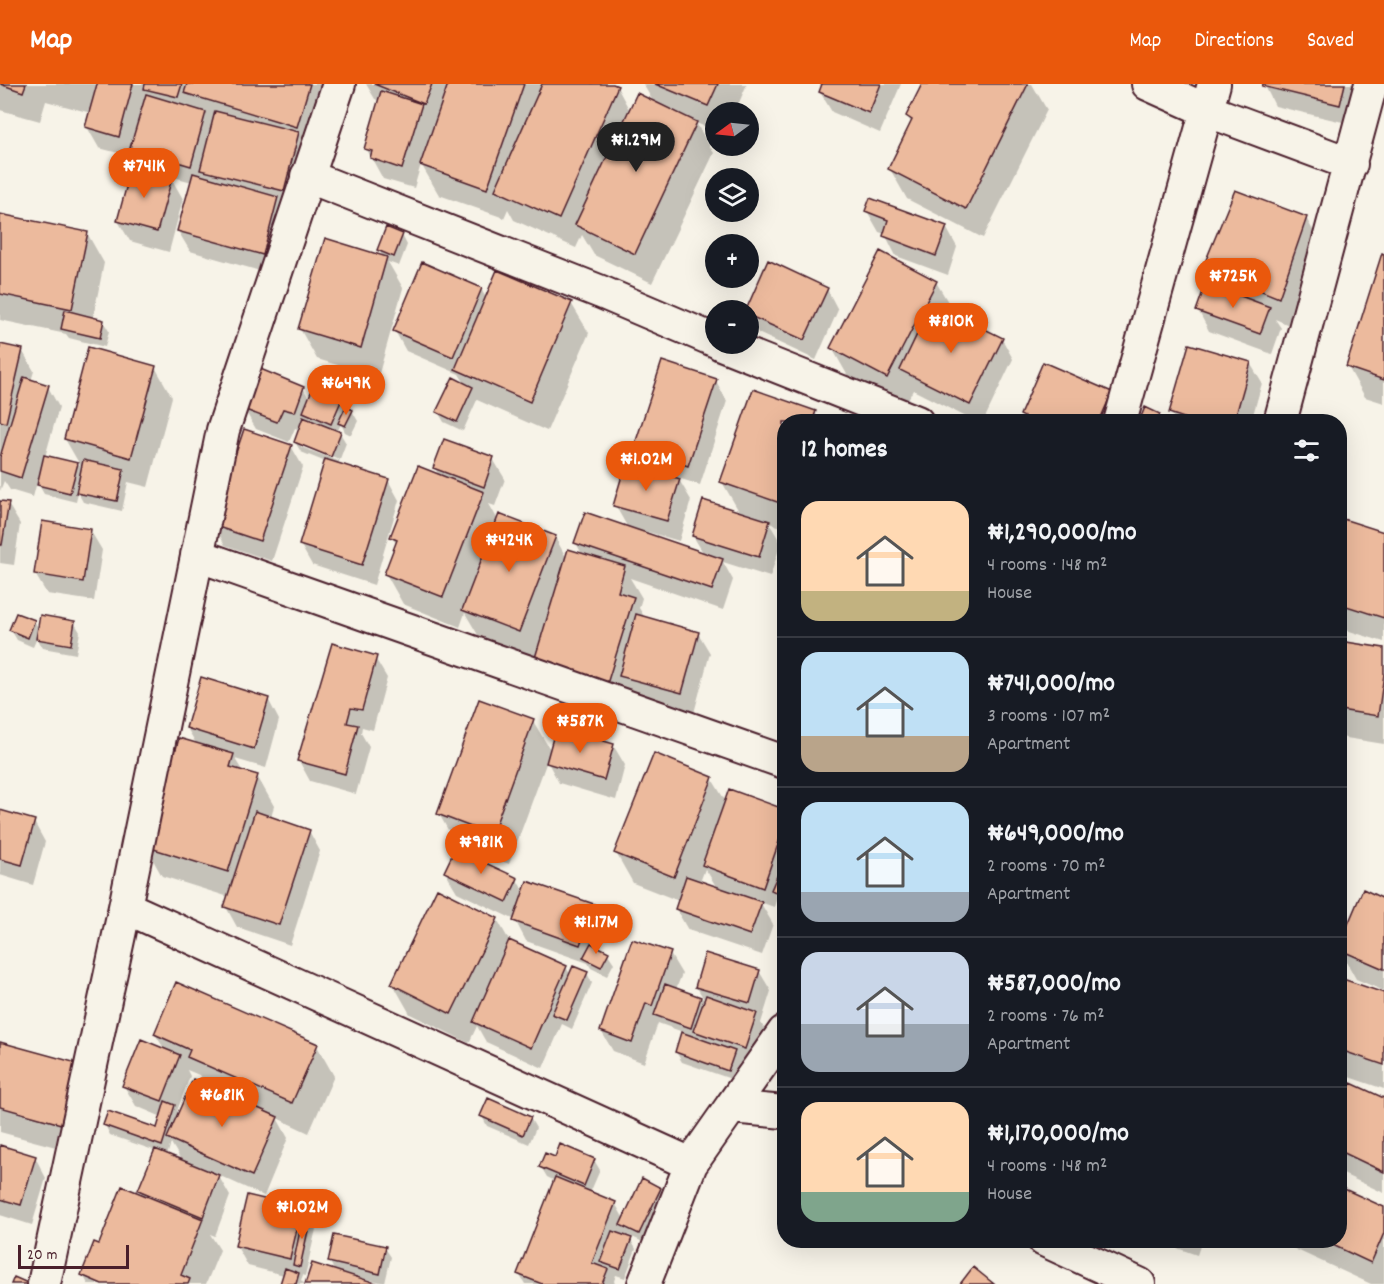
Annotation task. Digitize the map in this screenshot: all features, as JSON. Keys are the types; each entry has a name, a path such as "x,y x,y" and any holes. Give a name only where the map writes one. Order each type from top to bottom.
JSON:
{"street":[{"path":"44,1284 224,430 339,84"},
{"path":"1148,84 1210,97 1351,164"},
{"path":"1282,414 1371,84"},
{"path":"1122,414 1210,97"},
{"path":"307,176 601,292 705,336"},
{"path":"746,354 897,414"},
{"path":"196,555 777,760"},
{"path":"125,907 692,1164"},
{"path":"644,1284 692,1164 777,1042"},
{"path":"731,1107 777,1111"},
{"path":"1061,1248 1139,1284"}],"building":[{"path":"0,84 26,84 23,92"},
{"path":"97,84 133,84 119,137 85,127"},
{"path":"145,84 182,84 178,97 144,89"},
{"path":"187,84 310,84 297,127 184,93"},
{"path":"374,84 432,84 424,104"},
{"path":"448,84 524,84 487,189 420,165"},
{"path":"542,84 613,84 618,86 559,219 495,190"},
{"path":"655,84 718,84 710,102 705,102 705,105"},
{"path":"822,84 881,84 869,113 819,92"},
{"path":"922,84 1028,84 966,209 888,169 912,120 906,116"},
{"path":"1263,84 1345,84 1340,105 1262,86"},
{"path":"381,91 422,104 402,169 370,158 372,151 364,149"},
{"path":"637,93 697,122 635,254 575,225"},
{"path":"146,94 206,112 191,166 130,148"},
{"path":"215,111 299,132 284,191 200,170"},
{"path":"132,166 172,178 157,232 117,221"},
{"path":"193,173 278,197 263,255 177,231"},
{"path":"1235,190 1307,217 1279,298 1203,267"},
{"path":"870,198 947,226 936,256 883,236 888,220 865,211"},
{"path":"0,214 88,232 72,309 0,294"},
{"path":"386,227 403,234 394,257 377,250"},
{"path":"325,238 387,257 361,348 298,329"},
{"path":"880,251 937,281 887,378 830,348"},
{"path":"1382,253 1384,254 1384,380 1346,367"},
{"path":"768,260 828,288 804,340 759,320 759,300 750,300 756,288 759,288 759,280"},
{"path":"422,262 482,288 453,357 393,331"},
{"path":"497,270 572,302 530,402 455,369"},
{"path":"1206,283 1270,307 1260,334 1196,311"},
{"path":"932,303 1003,338 970,405 900,370"},
{"path":"65,310 104,320 100,338 61,329"},
{"path":"0,344 23,349 6,423 0,421"},
{"path":"1189,344 1251,362 1236,414 1169,413"},
{"path":"88,347 156,366 131,458 64,439"},
{"path":"662,361 717,379 688,466 634,447"},
{"path":"1043,362 1112,392 1102,414 1020,414"},
{"path":"258,368 304,387 295,412 283,409 277,422 243,409"},
{"path":"24,377 49,385 21,478 0,471 0,457"},
{"path":"453,377 473,387 457,422 436,412"},
{"path":"313,387 342,399 331,424 303,412"},
{"path":"753,389 816,411 815,414 777,414 777,502 720,482"},
{"path":"346,406 353,410 345,426 338,423"},
{"path":"1145,407 1160,414 1142,414"},
{"path":"303,417 341,432 331,457 294,442"},
{"path":"244,429 292,445 260,541 212,525"},
{"path":"444,439 494,457 484,487 433,468"},
{"path":"44,455 78,463 70,493 37,485"},
{"path":"325,459 389,479 362,565 299,545"},
{"path":"83,460 124,469 117,501 76,493"},
{"path":"626,462 680,479 667,521 613,506"},
{"path":"418,466 484,492 443,597 384,574 397,540 390,537"},
{"path":"703,500 770,521 759,557 692,536"},
{"path":"0,501 9,502 2,545 0,545"},
{"path":"585,512 723,559 712,590 574,543"},
{"path":"499,514 556,536 519,632 462,610"},
{"path":"1347,520 1384,532 1384,618 1347,606"},
{"path":"42,521 91,529 83,582 34,574"},
{"path":"568,549 625,566 618,592 634,597 607,684 534,661"},
{"path":"16,613 35,620 28,638 9,630"},
{"path":"636,614 699,632 682,693 619,676"},
{"path":"40,615 75,621 71,645 36,639"},
{"path":"1347,642 1384,648 1384,674 1378,716 1347,711"},
{"path":"332,643 377,656 362,710 351,708 347,723 358,725 345,774 297,761"},
{"path":"201,677 269,698 254,749 186,728"},
{"path":"479,699 534,719 492,835 437,814"},
{"path":"556,727 614,744 604,780 546,763"},
{"path":"179,738 234,754 230,767 258,775 228,872 144,846 173,748 176,749"},
{"path":"654,753 713,777 674,877 614,853"},
{"path":"729,789 777,806 777,847 763,888 702,865"},
{"path":"0,810 35,820 22,865 0,859"},
{"path":"255,811 310,830 279,925 224,907"},
{"path":"455,849 518,878 507,902 444,872"},
{"path":"686,876 762,902 750,935 675,909"},
{"path":"777,876 777,893 771,890"},
{"path":"527,881 594,904 580,945 513,921"},
{"path":"437,888 498,918 451,1014 391,984"},
{"path":"1363,889 1384,899 1384,969 1347,953 1347,927"},
{"path":"632,939 671,952 652,1006 646,1003 632,1043 600,1031"},
{"path":"509,940 567,966 531,1048 473,1022"},
{"path":"591,943 609,952 601,967 583,958"},
{"path":"705,953 760,970 750,1003 695,987"},
{"path":"573,966 588,972 567,1020 552,1014"},
{"path":"1347,980 1384,993 1384,1065 1347,1052"},
{"path":"176,982 318,1044 292,1103 187,1057 190,1050 154,1034"},
{"path":"665,984 701,997 691,1028 654,1015"},
{"path":"706,995 757,1013 745,1049 693,1031"},
{"path":"681,1032 735,1051 728,1071 675,1052"},
{"path":"141,1039 180,1055 162,1101 122,1086"},
{"path":"0,1042 77,1063 61,1124 0,1107"},
{"path":"193,1079 278,1117 252,1176 167,1138"},
{"path":"1351,1083 1384,1098 1384,1172 1347,1154 1347,1092"},
{"path":"488,1098 531,1117 523,1135 480,1116"},
{"path":"165,1101 175,1105 162,1146 103,1125 108,1111 157,1128"},
{"path":"560,1144 595,1159 584,1186 539,1167 545,1153 555,1157"},
{"path":"0,1145 36,1156 21,1205 0,1199"},
{"path":"155,1149 219,1175 203,1217 138,1190"},
{"path":"555,1177 616,1202 592,1263 608,1269 602,1284 542,1284 517,1274"},
{"path":"642,1178 661,1188 639,1234 620,1225"},
{"path":"122,1186 203,1219 181,1275 190,1279 188,1284 102,1284 81,1275 94,1242 99,1244"},
{"path":"1347,1190 1384,1207 1384,1233 1371,1263 1339,1248 1347,1248"},
{"path":"247,1195 302,1208 290,1259 235,1246"},
{"path":"303,1215 311,1217 300,1267 293,1265"},
{"path":"612,1231 632,1238 620,1269 600,1262"},
{"path":"334,1235 386,1246 380,1274 328,1262"},
{"path":"312,1263 376,1283 305,1284"},
{"path":"973,1267 994,1284 960,1284"},
{"path":"285,1268 299,1273 296,1284 280,1284"},
{"path":"14,1277 30,1284 11,1284"}]}
